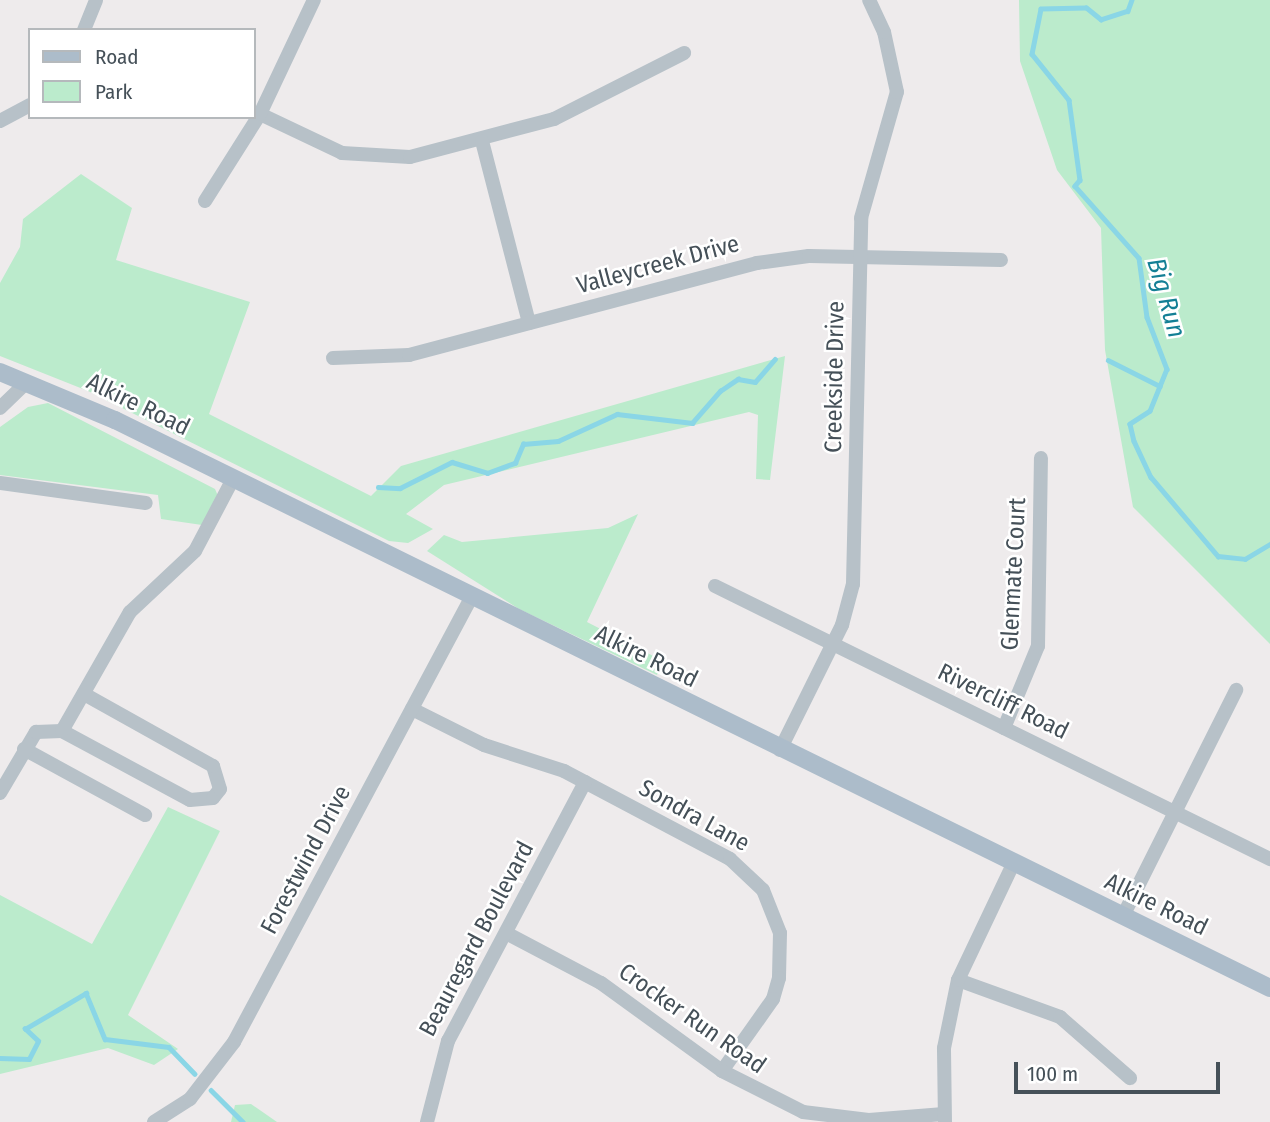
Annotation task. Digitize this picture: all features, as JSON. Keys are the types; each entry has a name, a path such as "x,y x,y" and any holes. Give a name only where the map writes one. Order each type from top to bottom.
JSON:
{"main road":[{"name":"Alkire Road","path":"0,372 233,479 780,750 1270,988"}],"street":[{"path":"84,28 96,0"},
{"path":"205,201 260,114 314,0"},
{"name":"Creekside Drive","path":"780,750 832,643 854,572 860,257 864,199 897,92 887,42 869,0"},
{"path":"260,114 321,145 365,157 410,157 482,141 554,119 684,52"},
{"path":"0,121 28,106"},
{"path":"482,141 530,323"},
{"name":"Valleycreek Drive","path":"333,358 409,355 757,263 860,257 1001,260"},
{"path":"0,408 26,383"},
{"name":"Glenmate Court","path":"1004,729 1038,646 1041,458"},
{"path":"62,731 130,612 195,551 233,479"},
{"path":"0,483 146,503"},
{"name":"Rivercliff Road","path":"715,586 1270,859"},
{"name":"Forestwind Drive","path":"154,1122 190,1098 234,1042 471,598"},
{"path":"1124,916 1236,690"},
{"path":"0,793 36,732 62,731 190,800 213,798 219,789 214,765 84,694"},
{"name":"Sondra Lane","path":"412,709 473,741 585,782 730,859 773,910 782,955 773,999 722,1071"},
{"path":"24,749 145,815"},
{"name":"Beauregard Boulevard","path":"427,1122 448,1041 585,782"},
{"path":"944,1118 944,1048 958,980 1014,862"},
{"name":"Crocker Run Road","path":"506,933 601,983 722,1071 824,1117 944,1118"},
{"path":"958,980 1060,1017 1130,1078"}],"green space":[{"path":"1019,0 1270,0 1270,644 1133,507 1105,350 1101,228 1057,170 1020,61"},
{"path":"81,174 132,208 116,260 250,302 209,414 371,496 401,466 785,356 770,480 756,479 758,415 749,412 444,485 406,514 433,529 408,543 389,541 88,391 0,356 0,283 20,247 23,219"},
{"path":"48,403 215,489 218,496 202,525 161,519 158,495 0,475 0,427 28,407"},
{"path":"638,514 587,622 663,661 657,675 519,609 427,551 444,535 462,542 608,528"},
{"path":"168,807 220,831 128,1015 178,1049 154,1065 108,1048 0,1074 0,895 92,944"},
{"path":"251,1104 277,1122 231,1122 235,1105"}],"waterway":[{"name":"Big Run","path":"1132,0 1128,11 1101,20 1086,8 1041,9 1032,54 1069,100 1080,180 1075,186 1139,258 1147,317 1167,369 1150,411 1130,424 1134,441 1151,477 1218,556 1245,559 1270,544"},
{"path":"378,487 400,488 452,462 487,473 515,463 523,444 558,441 617,414 692,423 720,391 738,379 755,382 775,359"},
{"path":"1108,360 1160,386"},
{"path":"0,1058 29,1059 38,1041 25,1029 86,993 105,1039 169,1047 195,1074"},
{"path":"211,1090 243,1122"}]}
